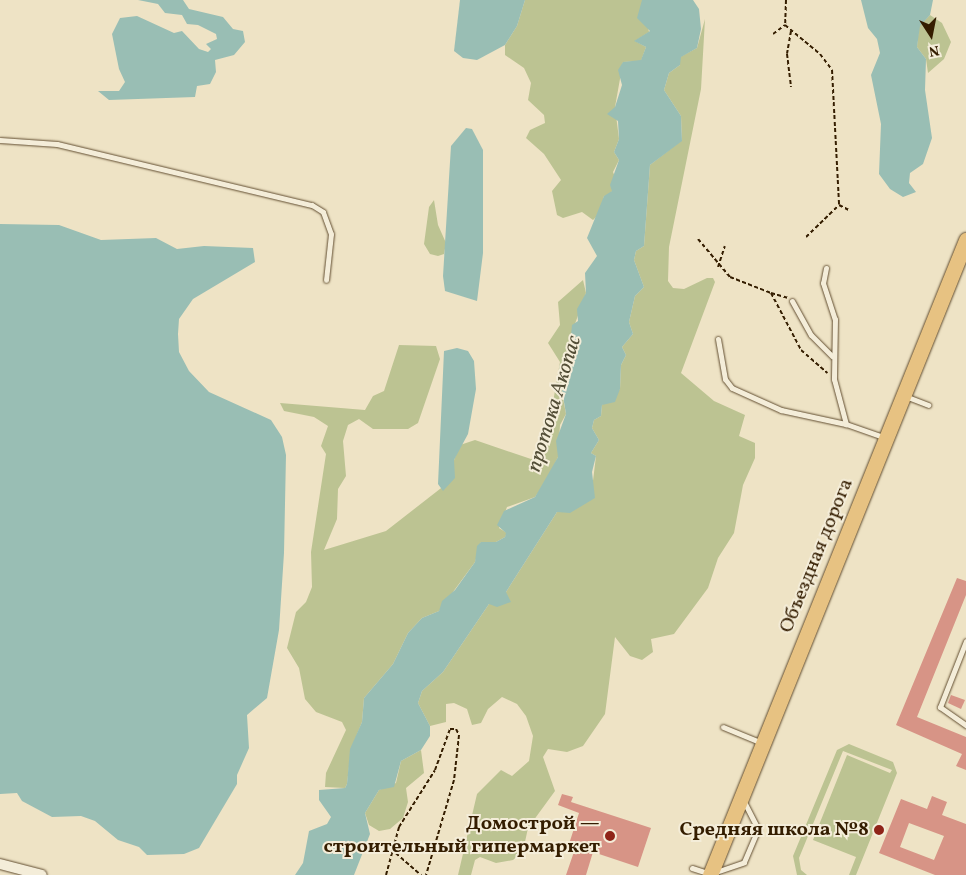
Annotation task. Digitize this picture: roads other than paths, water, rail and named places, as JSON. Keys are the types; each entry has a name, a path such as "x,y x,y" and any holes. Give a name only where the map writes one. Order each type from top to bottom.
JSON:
{"main road":[{"name":"Объездная дорога","path":"710,875 903,395 964,249 966,226"}],"street":[{"path":"0,864 13,871 42,875"}],"lane":[{"path":"0,140 57,144 312,205 328,221 331,234 326,280"},
{"path":"826,268 823,284 835,319 832,356 834,379 846,424"},
{"path":"792,302 811,335 832,356"},
{"path":"718,338 725,380 732,388 781,410 846,424 886,438"},
{"path":"903,395 928,405"},
{"path":"966,641 940,707 966,724"},
{"path":"723,727 762,744"},
{"path":"692,868 710,875 744,862 758,829 741,797"}],"water":[{"path":"138,0 183,0 189,9 223,17 233,29 243,31 245,42 234,55 215,60 216,72 210,84 197,86 195,97 109,100 98,91 119,91 125,82 119,69 112,34 120,18 137,16 174,33 182,31 199,49 208,52 211,49 206,44 217,39 216,34 198,25 187,24 182,15 165,13 158,4"},
{"path":"460,0 525,0 517,26 505,45 477,60 463,58 454,51"},
{"path":"642,0 693,0 699,9 701,29 697,48 681,57 680,65 669,73 664,90 681,116 682,141 650,165 644,246 636,251 634,260 644,287 635,296 629,322 633,334 622,347 626,355 621,365 620,389 615,402 602,405 601,416 594,420 592,428 599,440 591,453 596,456 592,472 595,498 570,513 557,512 506,592 511,602 497,607 489,604 443,672 422,691 418,703 430,726 430,736 421,750 401,761 394,787 379,790 365,813 370,834 354,875 295,875 303,863 309,831 327,824 331,817 319,800 319,790 345,788 347,784 350,749 362,722 364,698 393,664 408,633 422,618 439,611 442,601 455,590 475,562 477,546 481,542 496,542 505,537 506,533 497,525 504,511 535,497 558,457 556,441 566,414 562,390 566,385 566,370 577,351 571,335 572,325 578,321 577,309 586,293 585,273 597,256 587,238 604,196 612,191 610,185 619,160 614,152 619,139 618,121 607,114 615,107 622,85 618,70 623,62 641,60 646,47 634,41 650,31 637,18"},
{"path":"861,0 933,0 930,15 920,26 917,47 926,59 925,90 932,138 923,164 910,173 909,183 916,192 903,197 890,189 879,174 881,124 871,75 880,53 877,39 868,28"},
{"path":"466,128 472,129 483,150 483,253 477,301 445,291 443,276 451,146"},
{"path":"0,224 59,225 101,240 156,238 177,249 204,246 253,248 255,262 193,299 179,319 179,352 189,371 209,392 271,420 282,437 286,455 284,553 279,630 267,698 247,715 249,748 237,775 237,784 199,848 184,854 147,855 139,847 118,840 95,821 81,816 52,817 22,801 17,793 0,794"},
{"path":"457,348 468,351 474,361 476,389 468,434 454,460 455,478 443,491 438,484 444,351"}],"place":[{"name":"Средняя школа №8","path":"879,830"},
{"name":"Домострой — строительный гипермаркет","path":"610,836"}],"water label":[{"name":"протока Акопас","path":"555,404"}]}
